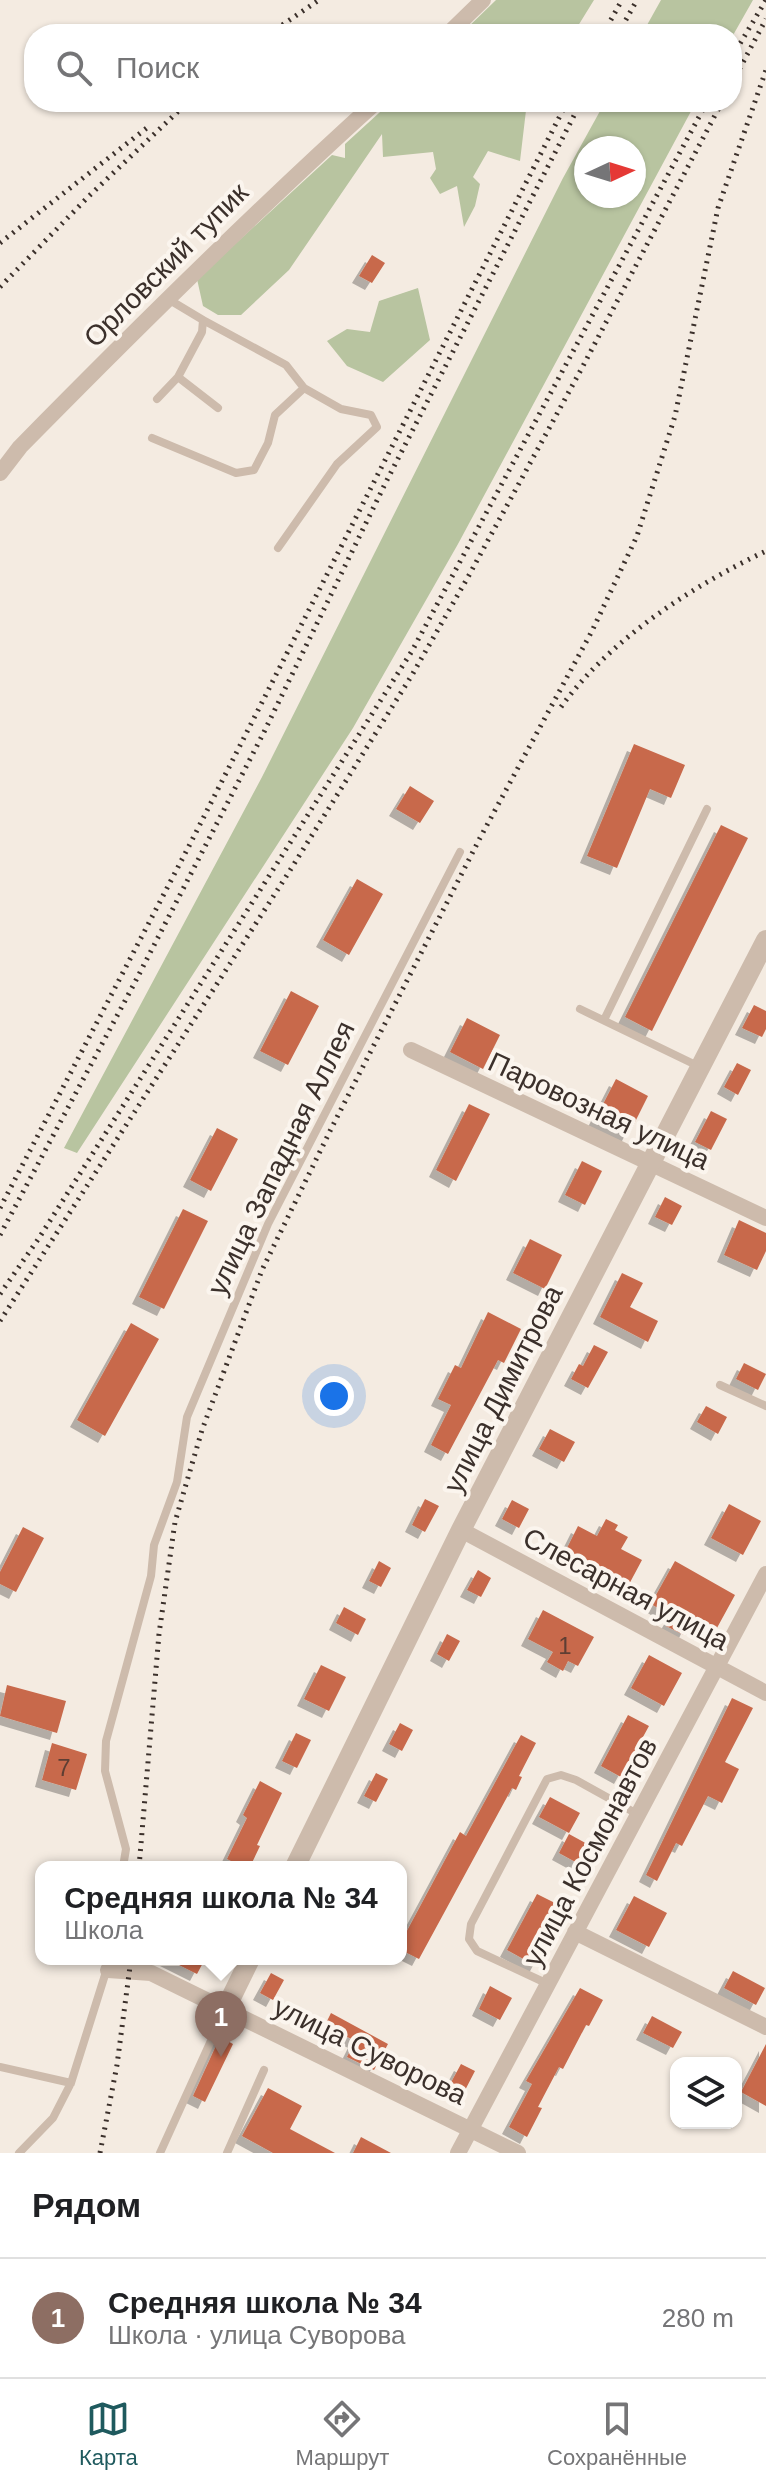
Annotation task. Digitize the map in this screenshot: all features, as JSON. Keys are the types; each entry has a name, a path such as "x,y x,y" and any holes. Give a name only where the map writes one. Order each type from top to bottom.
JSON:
{"street":[{"path":"458,24 483,0"},
{"name":"Орловский тупик","path":"0,473 20,447 167,299 285,184 365,112"},
{"name":"улица Димитрова","path":"298,1861 461,1530 766,940"},
{"name":"Паровозная улица","path":"411,1050 766,1218"},
{"name":"Слесарная улица","path":"461,1530 766,1693"},
{"name":"улица Космонавтов","path":"458,2153 766,1574"},
{"path":"575,1932 766,2027"},
{"name":"улица Суворова","path":"109,1965 151,1973 518,2153"},
{"path":"225,2010 247,1965"}],"lane":[{"path":"167,299 286,365 304,388 341,409 371,415 377,427 337,464 278,548"},
{"path":"157,399 178,377 202,332 203,320"},
{"path":"178,377 218,408"},
{"path":"152,438 236,473 254,470 268,443 275,415 304,388"},
{"path":"604,1020 707,809"},
{"name":"улица Западная Аллея","path":"124,1861 126,1849 105,1771 106,1741 151,1576 154,1545 177,1482 187,1417 268,1224 460,852"},
{"path":"580,1009 701,1067"},
{"path":"720,1385 766,1406"},
{"path":"548,1984 477,1951 469,1939 471,1924 547,1779 561,1775 576,1780 639,1815"},
{"path":"19,2153 53,2118 71,2083 109,1965"},
{"path":"160,2153 225,2010"},
{"path":"0,2067 71,2083"},
{"path":"227,2153 264,2070"}],"green space":[{"path":"496,0 594,0 579,24 471,24"},
{"path":"661,0 753,0 739,24 648,24"},
{"path":"380,112 526,112 520,161 488,151 473,177 480,184 475,206 464,227 457,186 440,194 430,178 436,169 433,152 383,157 382,134 289,270 241,315 218,315 203,306 197,279 332,155 345,158 345,144"},
{"path":"599,112 691,112 646,195 646,136 586,136"},
{"path":"574,158 574,208 639,208 458,544 353,728 77,1153 64,1148 262,777"},
{"path":"418,288 430,340 383,382 347,366 327,341 347,329 370,332 379,301"}],"building":[{"path":"372,255 385,263 372,283 359,276"},
{"path":"634,744 685,765 671,798 650,789 617,868 587,856"},
{"path":"410,786 434,801 420,823 396,809"},
{"path":"721,825 748,838 652,1031 625,1017"},
{"path":"357,879 383,894 349,955 323,940"},
{"path":"291,991 319,1006 288,1065 260,1051"},
{"path":"754,1005 766,1011 766,1029 762,1037 742,1028"},
{"path":"467,1018 500,1035 483,1069 450,1052"},
{"path":"737,1063 751,1070 738,1095 724,1087"},
{"path":"616,1079 648,1096 628,1136 595,1120"},
{"path":"469,1104 490,1114 456,1181 436,1170"},
{"path":"711,1111 727,1119 711,1150 695,1142"},
{"path":"217,1128 238,1139 211,1191 190,1180"},
{"path":"582,1161 602,1171 585,1205 565,1195"},
{"path":"665,1197 682,1206 672,1225 655,1217"},
{"path":"183,1209 208,1221 164,1309 139,1297"},
{"path":"739,1220 766,1233 766,1251 757,1270 724,1255"},
{"path":"530,1239 562,1255 545,1289 513,1273"},
{"path":"622,1273 643,1283 630,1307 658,1321 648,1342 600,1317"},
{"path":"488,1312 521,1329 504,1363 498,1360 448,1454 431,1445 451,1405 438,1399 455,1365 461,1368"},
{"path":"131,1323 159,1339 105,1436 77,1420"},
{"path":"594,1345 608,1352 588,1388 571,1379 579,1364 583,1366"},
{"path":"744,1363 766,1374 758,1390 736,1379"},
{"path":"706,1406 727,1417 718,1434 697,1422"},
{"path":"550,1429 575,1442 564,1462 539,1449"},
{"path":"425,1499 439,1506 425,1532 412,1525"},
{"path":"512,1500 529,1509 519,1528 502,1519"},
{"path":"729,1504 761,1521 743,1555 711,1538"},
{"path":"606,1519 618,1525 615,1530 628,1537 621,1549 642,1560 627,1588 564,1554 578,1526 597,1536"},
{"path":"23,1527 44,1538 16,1592 0,1584 0,1572"},
{"path":"379,1561 391,1568 381,1587 369,1581"},
{"path":"675,1561 735,1595 712,1637 689,1625 684,1635 666,1626 672,1616 651,1604"},
{"path":"478,1570 491,1578 481,1597 467,1590"},
{"path":"344,1607 366,1619 358,1635 336,1623"},
{"path":"543,1610 594,1637 578,1666 568,1661 563,1671 547,1662 553,1652 528,1639"},
{"path":"447,1634 460,1641 449,1661 437,1654"},
{"path":"649,1655 682,1673 664,1706 631,1688"},
{"path":"321,1665 346,1677 329,1711 304,1699"},
{"path":"7,1685 66,1701 57,1733 0,1716"},
{"path":"732,1698 753,1708 725,1762 739,1769 722,1803 708,1796 682,1846 676,1843 657,1881 646,1875"},
{"path":"628,1715 649,1726 621,1777 601,1766"},
{"path":"400,1723 413,1730 402,1751 389,1744"},
{"path":"296,1733 311,1740 297,1768 282,1761"},
{"path":"521,1735 536,1743 519,1776 522,1777 516,1790 512,1788 419,1959 407,1953 407,1931 460,1832 466,1836"},
{"path":"52,1743 87,1754 76,1790 42,1780"},
{"path":"376,1773 388,1779 376,1802 364,1796"},
{"path":"260,1781 282,1793 257,1845 260,1846 253,1861 231,1861 227,1859 247,1818 243,1815"},
{"path":"550,1797 580,1813 569,1833 539,1817"},
{"path":"569,1834 591,1846 581,1865 559,1853"},
{"path":"537,1894 567,1909 536,1966 507,1950"},
{"path":"634,1896 667,1913 649,1947 616,1930"},
{"path":"179,1965 202,1965 197,1974"},
{"path":"733,1971 765,1988 756,2005 724,1988"},
{"path":"271,1973 284,1980 273,2000 260,1993"},
{"path":"490,1986 512,1998 500,2020 479,2009"},
{"path":"580,1988 603,2000 563,2069 559,2067 538,2107 542,2108 527,2137 509,2127 532,2084 526,2081"},
{"path":"331,2013 388,2044 374,2070 347,2057 355,2041 325,2025"},
{"path":"652,2016 682,2032 673,2048 643,2033"},
{"path":"220,2037 233,2044 205,2102 193,2096"},
{"path":"766,2044 766,2106 742,2090"},
{"path":"461,2064 475,2071 461,2098 447,2090"},
{"path":"268,2088 302,2106 290,2129 335,2153 273,2153 242,2136"},
{"path":"361,2137 391,2153 353,2153"}],"railway":[{"path":"284,24 319,0"},
{"path":"609,24 622,0"},
{"path":"624,24 637,0"},
{"path":"742,40 766,0"},
{"path":"742,64 766,19"},
{"path":"140,1861 159,1634 175,1522 202,1430 262,1270 480,838 592,631 637,536 675,416 718,208 766,70"},
{"path":"0,287 177,112"},
{"path":"0,1208 189,846 562,112"},
{"path":"0,1235 263,734 385,484 576,112"},
{"path":"0,1294 39,1238 412,651 702,112"},
{"path":"0,1321 412,675 583,366 717,112"},
{"path":"0,243 148,127"},
{"path":"561,707 581,682 627,637 681,598 766,551"},
{"path":"100,2153 117,2065 130,1965"}],"place":[{"name":"Средняя школа № 34","path":"221,2057"}]}
